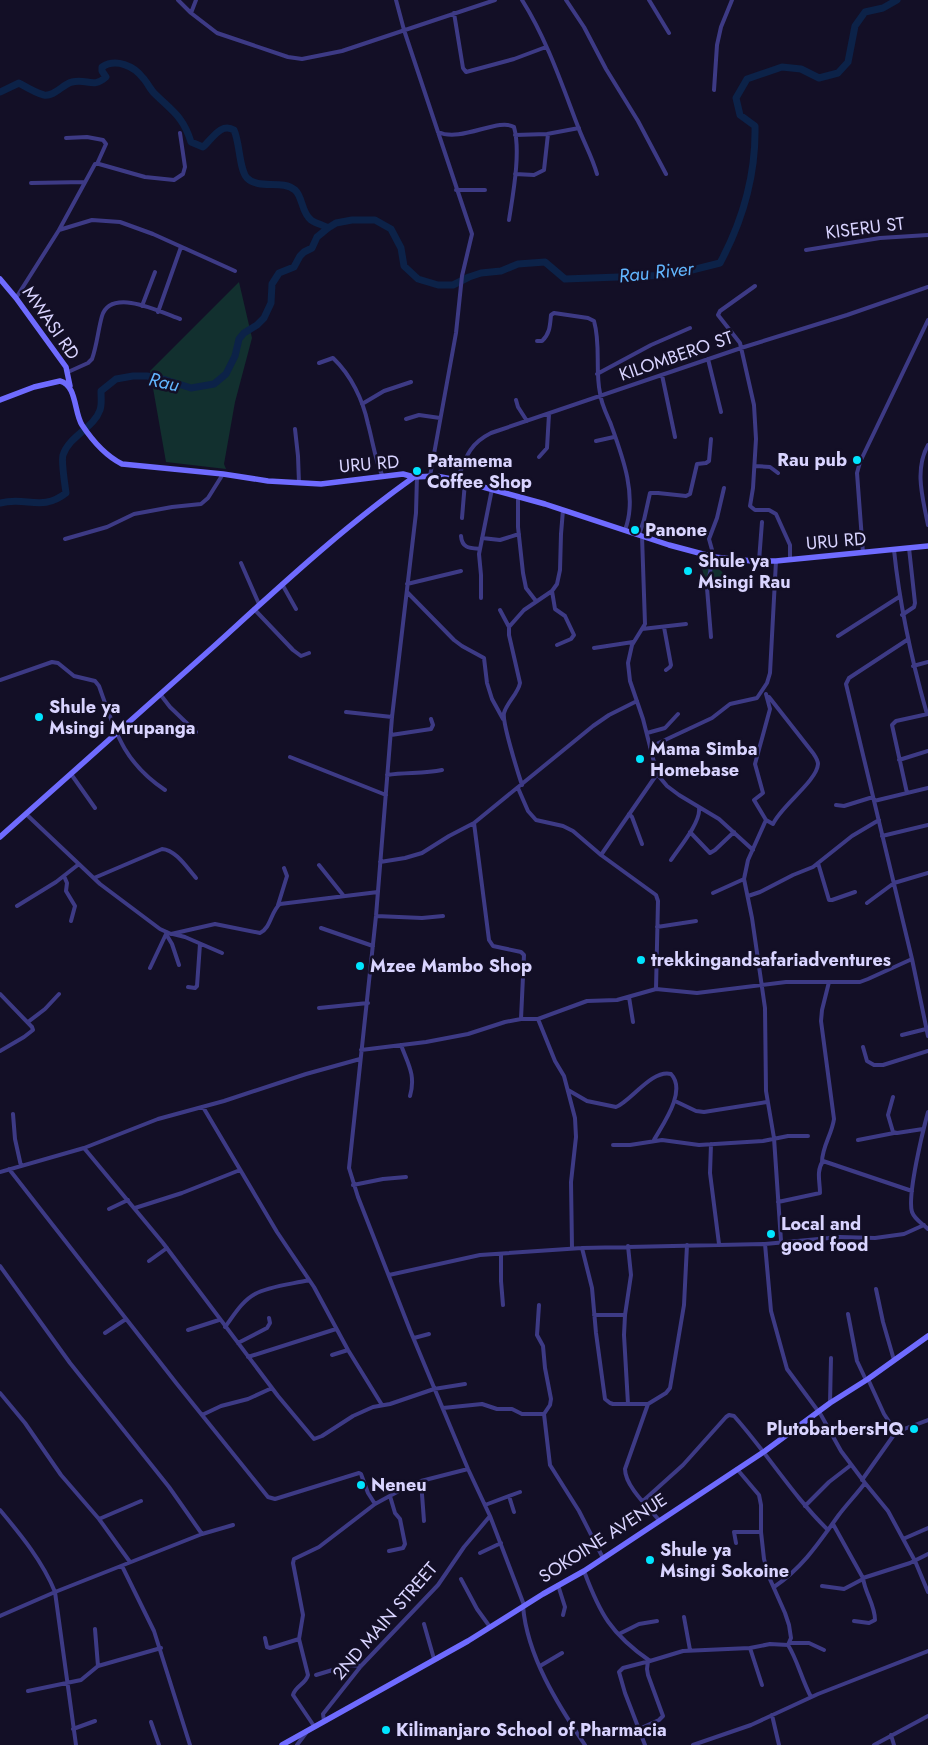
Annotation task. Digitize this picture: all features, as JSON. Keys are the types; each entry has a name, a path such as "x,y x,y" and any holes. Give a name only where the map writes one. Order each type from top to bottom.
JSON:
{"street":[{"path":"178,0 191,13 217,33 297,59 342,51 495,0"},
{"path":"191,13 196,0"},
{"path":"396,0 404,30 472,234 462,276 456,333 430,476"},
{"path":"522,0 546,47 592,156 597,174"},
{"path":"566,0 584,27 606,70 638,121 666,174"},
{"path":"649,0 669,33"},
{"path":"714,90 715,57 721,26 732,0"},
{"path":"454,13 463,66 466,72 514,59 546,47"},
{"path":"438,132 444,135 454,135 475,132 504,124 514,127 516,135 516,174 509,220"},
{"path":"516,135 548,134 579,128"},
{"path":"97,164 145,177 174,180 183,174 185,167 180,133"},
{"path":"516,174 534,175 544,170 548,134"},
{"path":"16,298 59,230 94,166 97,164 106,144 103,140 87,137 66,138"},
{"path":"31,183 85,182"},
{"path":"456,190 485,190"},
{"path":"59,230 87,221 107,220 129,225 235,271"},
{"name":"KISERU ST","path":"806,250 880,238 928,235"},
{"path":"158,312 181,247"},
{"path":"142,306 155,272"},
{"name":"MWASI RD","path":"0,279 53,348 68,372 70,388"},
{"path":"755,286 718,314 738,340 754,410 755,466 750,506 755,510 769,510 776,514 790,545 790,560"},
{"name":"KILOMBERO ST","path":"457,480 469,451 479,439 500,429 741,348 847,316 928,287"},
{"path":"68,372 88,363 92,359 102,316 105,308 111,304 124,302 180,318"},
{"path":"537,341 542,341 546,337 551,325 551,315 554,313 592,320 595,327 600,396 626,474 630,499 630,516 625,530"},
{"path":"863,553 858,468 928,320"},
{"path":"597,374 651,345 690,328"},
{"path":"319,363 330,358 335,359 351,380 368,421 377,462 383,477"},
{"path":"708,359 721,412"},
{"path":"662,375 676,437"},
{"path":"0,400 34,387 60,381 70,388"},
{"path":"362,404 384,391 411,382"},
{"name":"URU RD","path":"70,388 78,416 85,429 104,451 122,464 223,474 244,478 321,484 403,474 416,477 430,476 457,480 564,510 712,556 759,561 790,560 928,546"},
{"path":"516,400 527,421"},
{"path":"406,419 419,414 440,418"},
{"path":"539,457 547,448 549,414"},
{"path":"295,429 299,482"},
{"path":"596,442 614,437"},
{"path":"711,439 709,461 697,464 688,496 649,494 640,535 645,624 633,642 628,663 630,681 647,733 657,774 667,786 718,819 753,850"},
{"path":"928,446 923,454 921,465 921,484 928,526"},
{"path":"755,466 770,467 778,473"},
{"path":"65,539 89,534 134,514 201,504 208,498 223,474"},
{"path":"416,477 416,513 392,717 368,1003 361,1050 349,1168 353,1185 434,1389 501,1543 523,1606 524,1625 540,1666 564,1714 585,1745"},
{"path":"0,837 282,584 362,515 416,477"},
{"path":"462,518 465,482"},
{"path":"921,484 928,482"},
{"path":"711,637 707,588 712,556 709,538 717,518 724,488"},
{"path":"481,598 480,550 492,489"},
{"path":"518,497 519,534 526,588 536,601"},
{"path":"503,719 506,706 519,688 520,683 508,636 509,627 515,618 552,591 559,577 564,510"},
{"path":"759,561 762,522"},
{"path":"482,538 500,540 519,534"},
{"path":"461,536 464,546 480,550"},
{"path":"902,615 914,607 915,603 909,548"},
{"path":"894,550 899,597 907,640 927,714 893,722 892,727 907,793"},
{"path":"765,692 818,762 813,774 773,824 766,820 754,800 764,793 755,764 770,709 765,692 770,673 776,561"},
{"path":"241,562 259,604"},
{"path":"408,584 461,571"},
{"path":"282,584 296,609"},
{"path":"552,591 555,608 565,616 574,635 571,639 557,645"},
{"path":"406,592 454,640 484,658 487,683 492,699 503,719 528,812 536,820 568,828 600,855 656,895 658,901 656,989"},
{"path":"838,636 899,597"},
{"path":"254,609 298,655 304,656 309,653"},
{"path":"500,610 509,627"},
{"path":"642,630 686,624"},
{"path":"664,627 671,666 666,670"},
{"path":"907,640 868,665 846,682 912,959 928,1036"},
{"path":"594,648 633,642"},
{"path":"0,680 52,662 58,663 74,676 97,682 116,733 127,754 146,776 165,790"},
{"path":"914,666 928,662"},
{"path":"650,747 712,718 730,704 757,698 765,692"},
{"path":"160,694 174,711 196,732"},
{"path":"380,862 405,858 422,852 474,824 601,720 637,701"},
{"path":"346,712 392,717"},
{"path":"647,733 665,728 678,714"},
{"path":"391,735 431,729 433,726 432,720"},
{"path":"899,760 928,751"},
{"path":"290,757 386,794"},
{"path":"387,775 442,770"},
{"path":"70,774 95,808"},
{"path":"600,855 657,774"},
{"path":"836,805 844,806 928,788"},
{"path":"671,860 690,832 699,814 699,808"},
{"path":"26,814 94,878 156,926 168,933 222,953"},
{"path":"629,814 632,817 642,844"},
{"path":"766,820 746,868 744,879 765,1008 767,1102 774,1138 781,1241"},
{"path":"748,896 818,863 852,836 878,820"},
{"path":"474,824 488,940 493,946 524,954 520,1019"},
{"path":"882,836 928,825"},
{"path":"690,832 710,853 716,850 734,832"},
{"path":"94,878 162,849 172,853 196,878"},
{"path":"818,863 829,900 855,892"},
{"path":"17,906 64,876 78,864"},
{"path":"319,865 343,895"},
{"path":"168,933 215,924 260,933 267,927 278,905 287,876 284,868"},
{"path":"868,903 894,883 928,873"},
{"path":"64,876 67,883 66,891 75,906 71,921"},
{"path":"713,893 744,879"},
{"path":"278,905 287,902 378,892"},
{"path":"376,916 422,918 443,916"},
{"path":"658,927 696,921"},
{"path":"321,928 373,946"},
{"path":"168,933 179,965"},
{"path":"150,968 168,933"},
{"path":"188,987 195,988 197,986 200,944"},
{"path":"361,1050 426,1042 468,1034 505,1022 520,1019 538,1019 587,1001 614,1000 656,989 697,993 786,982 850,983 865,981 912,959"},
{"path":"778,1202 820,1193 818,1179 823,1152 831,1134 834,1119 821,1021 829,982"},
{"path":"0,994 33,1028 32,1032 0,1051"},
{"path":"28,1022 45,1009 59,994"},
{"path":"629,997 633,1022"},
{"path":"319,1008 368,1003"},
{"path":"538,1019 555,1061 564,1076 575,1118 576,1137 571,1171 572,1248"},
{"path":"902,1035 926,1029"},
{"path":"401,1045 412,1074 413,1086 410,1096"},
{"path":"864,1047 867,1061 879,1065 928,1051"},
{"path":"0,1172 84,1148 158,1118 203,1107 360,1059"},
{"path":"568,1090 587,1100 616,1107 655,1078 668,1073 674,1077 675,1101 654,1140"},
{"path":"893,1097 888,1115 894,1132"},
{"path":"675,1101 696,1111 704,1112 767,1102"},
{"path":"203,1107 277,1232 310,1280 348,1350 382,1405"},
{"path":"928,1112 923,1129 911,1202 915,1218 928,1229"},
{"path":"13,1114 15,1139 21,1166"},
{"path":"858,1140 894,1132 923,1129"},
{"path":"613,1145 637,1144 654,1140 694,1145 763,1141 788,1136 808,1136"},
{"path":"711,1144 710,1173 719,1244"},
{"path":"84,1148 167,1248 248,1357 314,1439 364,1411 434,1389 465,1384"},
{"path":"822,1162 912,1191"},
{"path":"9,1169 268,1497 275,1498 359,1473 363,1476 368,1493 375,1504"},
{"path":"134,1208 182,1193 240,1170"},
{"path":"353,1185 406,1177"},
{"path":"109,1209 128,1200"},
{"path":"389,1274 472,1256 572,1248 687,1244 765,1244 781,1241 840,1237 867,1238 904,1234 924,1225"},
{"path":"582,1248 592,1288 605,1398 610,1403 648,1404 666,1393 670,1388 684,1305 687,1244"},
{"path":"765,1244 771,1311 784,1362 790,1375 818,1412 851,1465 888,1510 915,1561 928,1592"},
{"path":"628,1246 631,1275 624,1335 628,1404"},
{"path":"149,1260 167,1248"},
{"path":"501,1255 501,1281 504,1305"},
{"path":"0,1266 70,1363 169,1487 202,1534"},
{"path":"225,1327 239,1308 254,1294 310,1280"},
{"path":"876,1288 894,1360"},
{"path":"539,1305 537,1336 543,1346 551,1399 550,1405 544,1414 550,1464 579,1511 603,1558"},
{"path":"594,1315 625,1314"},
{"path":"848,1314 857,1361 884,1414 896,1432"},
{"path":"238,1343 267,1328 270,1323 269,1318"},
{"path":"105,1332 126,1319"},
{"path":"188,1330 220,1320"},
{"path":"248,1357 336,1329"},
{"path":"414,1338 429,1334"},
{"name":"SOKOINE AVENUE","path":"282,1745 490,1627 584,1571 764,1451 928,1336"},
{"path":"332,1356 348,1350"},
{"path":"830,1358 830,1403"},
{"path":"202,1415 221,1406 248,1399 272,1388"},
{"path":"0,1393 25,1423 61,1475 99,1519 130,1562"},
{"path":"443,1408 482,1404 497,1409 512,1409 522,1414 544,1414"},
{"path":"648,1404 625,1468 627,1480 659,1520"},
{"path":"643,1501 683,1465 729,1415 734,1416 764,1451 805,1506 828,1530"},
{"path":"774,1587 794,1572 819,1544 864,1482 896,1432 928,1420"},
{"path":"805,1506 829,1482 851,1465"},
{"path":"314,1726 293,1695 294,1691 308,1678 299,1639 303,1615 293,1563 294,1559 319,1547 375,1504 390,1496 420,1481 468,1468"},
{"path":"737,1469 758,1493 761,1505 761,1532 767,1570 789,1626 789,1644 811,1696"},
{"path":"420,1481 424,1521"},
{"path":"485,1505 520,1492"},
{"path":"389,1551 403,1548 405,1544 400,1519 390,1496"},
{"path":"509,1496 514,1512"},
{"path":"99,1519 141,1501"},
{"path":"0,1510 32,1552 46,1573 55,1592 76,1745"},
{"name":"2ND MAIN STREET","path":"324,1721 323,1714 360,1666 438,1585 464,1547 490,1516"},
{"path":"833,1524 863,1579 873,1607 874,1620 869,1623 854,1621"},
{"path":"0,1616 130,1562 202,1534 233,1525"},
{"path":"903,1539 928,1528"},
{"path":"736,1543 734,1532 761,1532"},
{"path":"480,1553 501,1543"},
{"path":"822,1586 844,1589 863,1579 915,1561 928,1554"},
{"path":"122,1566 151,1623 161,1648 190,1745"},
{"path":"584,1571 601,1613 618,1634 649,1661"},
{"path":"461,1579 477,1609 490,1627"},
{"path":"558,1586 565,1606 563,1615"},
{"path":"684,1616 690,1650"},
{"path":"618,1634 639,1624 657,1621"},
{"path":"424,1624 434,1659"},
{"path":"95,1629 98,1666"},
{"path":"265,1638 267,1647 270,1648 299,1639"},
{"path":"645,1745 619,1672 623,1668 690,1650 750,1648 770,1644 809,1643 824,1650"},
{"path":"28,1691 80,1680 98,1666 161,1648"},
{"path":"750,1648 762,1686"},
{"path":"693,1745 730,1733 811,1696 928,1651"},
{"path":"540,1666 562,1653"},
{"path":"639,1728 659,1720 663,1716 648,1675 649,1661"},
{"path":"316,1675 349,1665 360,1666"},
{"path":"772,1715 779,1745"},
{"path":"874,1745 928,1716"},
{"path":"73,1728 95,1721"},
{"path":"151,1722 159,1745"},
{"path":"297,1745 306,1732"},
{"path":"891,1735 894,1745"}],"green space":[{"path":"239,282 252,338 235,402 224,464 226,469 166,462 150,371"},
{"path":"702,568 720,570 724,575 725,584 705,582"}],"waterway":[{"name":"Rau River","path":"0,503 9,501 49,502 66,493 63,468 63,455 66,448 70,442 93,422 100,410 101,391 116,379 147,376 191,388 214,384 226,374 235,356 239,339 264,318 271,303 272,284 279,273 294,267 300,256 312,248 317,237 336,223 352,220 375,220 391,229 401,248 404,266 418,279 438,285 453,285 481,273 501,271 518,264 545,262 565,279 672,275 720,263 741,214 753,162 755,126 740,115 736,98 747,79 782,67 801,69 819,78 838,73 848,62 855,26 865,12 883,8 897,0"},
{"path":"0,92 19,83 38,93 48,95 72,82 93,83 101,80 106,77 102,67 107,64 119,63 130,67 139,74 154,93 181,120 191,142 203,147 221,130 225,128 234,130 242,169 247,178 252,182 284,185 295,190 308,217 328,228"}],"place":[{"name":"Rau pub","path":"857,460"},
{"name":"Patamema Coffee Shop","path":"417,471"},
{"name":"Panone","path":"635,530"},
{"name":"Shule ya Msingi Rau","path":"688,571"},
{"name":"Shule ya Msingi Mrupanga","path":"39,717"},
{"name":"Mama Simba Homebase","path":"640,759"},
{"name":"trekkingandsafariadventures","path":"641,960"},
{"name":"Mzee Mambo Shop","path":"360,966"},
{"name":"Local and good food","path":"771,1234"},
{"name":"PlutobarbersHQ","path":"914,1429"},
{"name":"Neneu","path":"361,1485"},
{"name":"Shule ya Msingi Sokoine","path":"650,1560"},
{"name":"Kilimanjaro School of Pharmacia","path":"386,1730"}],"water label":[{"name":"Rau","path":"164,382"}]}
